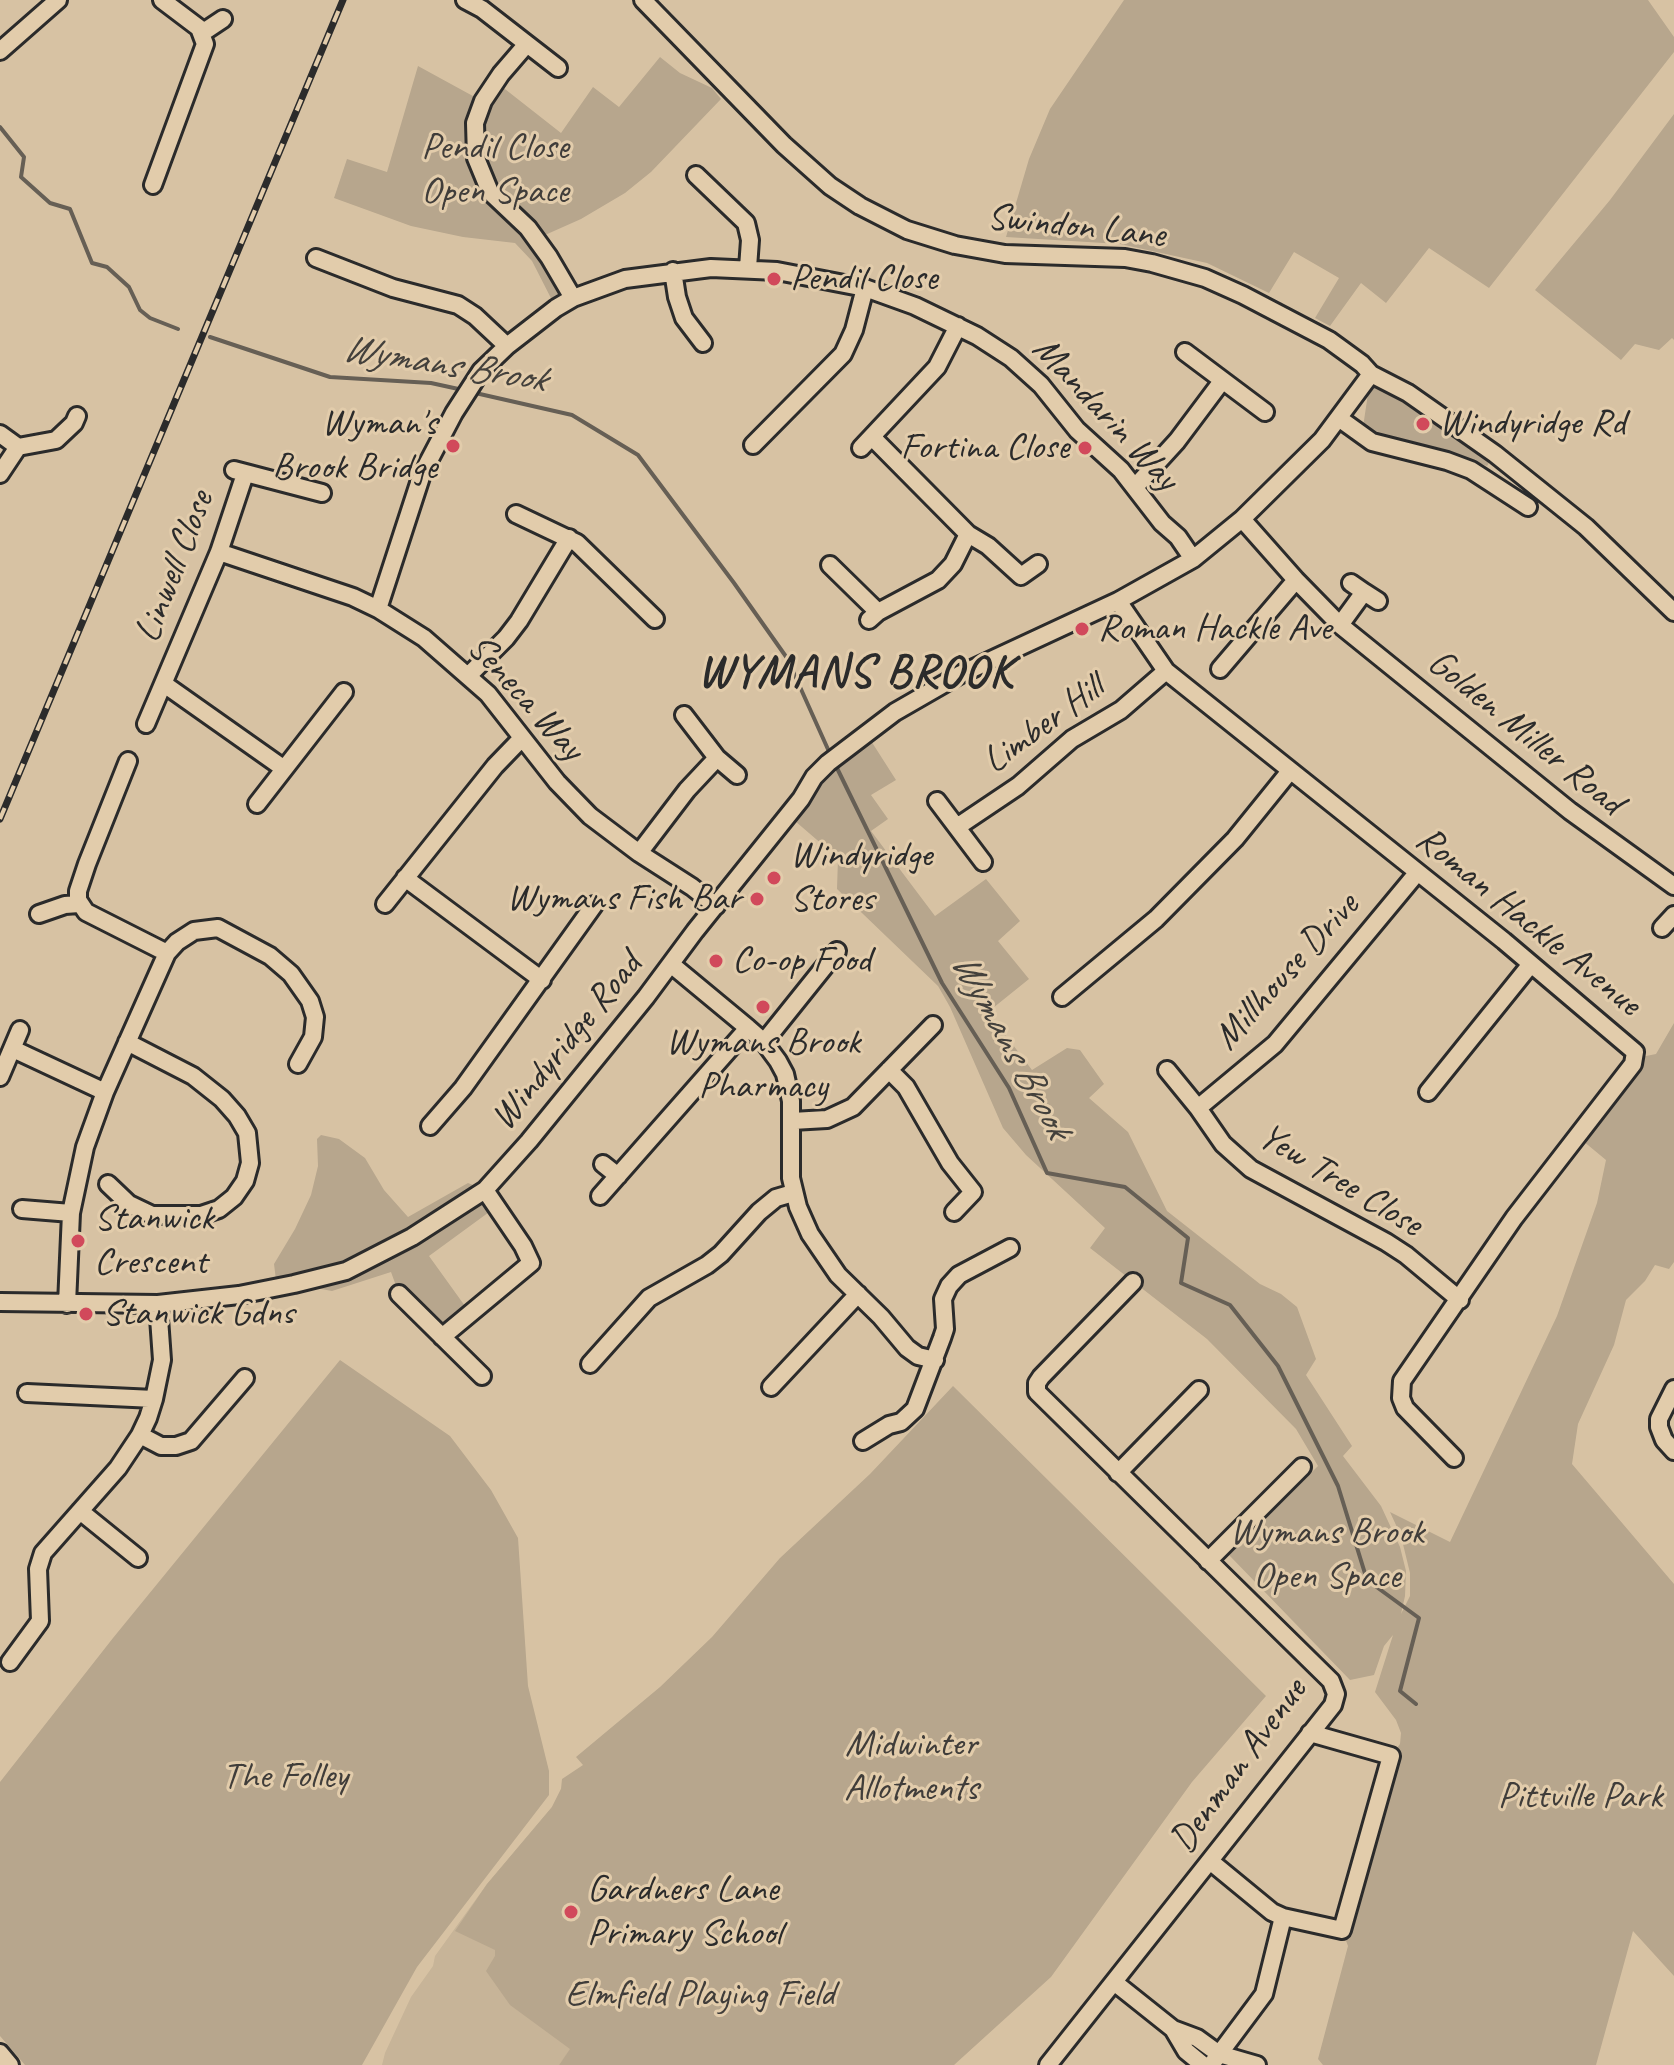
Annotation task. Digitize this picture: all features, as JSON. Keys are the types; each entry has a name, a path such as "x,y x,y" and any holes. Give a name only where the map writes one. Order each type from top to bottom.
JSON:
{"street":[{"path":"0,51 58,0"},
{"path":"153,185 205,44 202,33 162,0"},
{"path":"465,0 482,9 558,68"},
{"name":"Swindon Lane","path":"643,0 784,145 837,191 884,219 931,238 980,250 1005,254 1125,258 1179,269 1231,289 1329,340 1371,374 1408,393 1495,454 1586,527 1674,612"},
{"path":"202,33 223,19"},
{"path":"526,45 483,101 475,123 476,158 490,192 528,228 573,298"},
{"path":"696,175 748,228 748,268"},
{"path":"316,258 393,288 458,305 475,316 507,346"},
{"name":"Mandarin Way","path":"378,609 422,474 454,413 481,371 507,346 573,298 625,279 673,271 748,268 865,288 915,306 995,346 1027,371 1077,430 1105,454 1193,559"},
{"path":"673,271 684,318 703,343"},
{"path":"753,445 843,354 854,330 865,288"},
{"path":"958,326 937,367 867,443 968,534 988,546 1021,576 1038,564"},
{"path":"1185,352 1265,412"},
{"name":"Windyridge Road","path":"0,1302 158,1304 277,1288 346,1271 412,1237 485,1190 572,1090 672,965 695,931 801,799 814,777 895,712 961,674 1118,601 1193,559 1242,519 1322,440 1371,374"},
{"path":"1135,487 1177,441 1222,381"},
{"path":"0,474 18,447 56,440 77,416"},
{"path":"1340,419 1372,442 1471,470 1503,501 1528,507"},
{"path":"0,434 18,447"},
{"name":"Linwell Close","path":"146,724 219,552 240,472 322,493"},
{"path":"516,514 569,538 655,619"},
{"name":"Golden Miller Road","path":"1242,519 1340,625 1570,811 1674,886"},
{"path":"830,565 873,616 946,574 968,534"},
{"path":"469,675 519,621 569,538"},
{"name":"Seneca Way","path":"219,552 292,575 378,609 424,638 469,675 507,715 557,782 590,816 716,906"},
{"path":"1220,669 1296,580"},
{"path":"1340,625 1364,592"},
{"name":"Roman Hackle Avenue","path":"1118,601 1166,671 1531,964 1631,1047 1636,1058 1514,1218 1406,1374 1400,1389 1402,1403 1454,1458"},
{"name":"Limber Hill","path":"957,827 1018,786 1072,739 1121,710 1166,671"},
{"name":"Linwell Close","path":"164,684 283,768"},
{"path":"257,804 344,692"},
{"path":"684,715 717,758 737,775"},
{"path":"385,904 495,766 522,738"},
{"path":"639,853 687,790 717,758"},
{"path":"128,761 77,896 86,912 167,953"},
{"path":"1062,997 1156,919 1235,839 1290,771"},
{"path":"937,801 983,862"},
{"name":"Millhouse Drive","path":"1198,1108 1275,1044 1417,873"},
{"path":"405,878 542,980"},
{"path":"39,914 65,905 79,904"},
{"path":"430,1126 463,1088 594,905"},
{"path":"1662,928 1674,915"},
{"path":"67,1304 71,1213 85,1147 127,1042 167,953 177,942 194,931 210,928 225,930 270,956 299,984 313,1009 314,1030 300,1054"},
{"path":"764,1042 837,951"},
{"path":"1428,1092 1531,964"},
{"path":"672,965 764,1042 785,1074 791,1101 793,1193 819,1249 838,1275 912,1353 935,1360"},
{"path":"792,1121 827,1119 847,1112 933,1025"},
{"path":"600,1196 748,1028"},
{"path":"0,1077 20,1030"},
{"path":"108,1184 129,1204 152,1215 201,1215 219,1209 234,1197 245,1181 250,1163 247,1133 222,1099 204,1082 127,1042"},
{"path":"13,1049 105,1092"},
{"path":"889,1070 906,1087 950,1163 973,1192 954,1212"},
{"name":"Yew Tree Close","path":"1167,1070 1223,1144 1251,1169 1386,1242 1460,1300"},
{"path":"603,1164 618,1176"},
{"path":"442,1337 531,1263 485,1190"},
{"path":"590,1364 649,1298 707,1265 759,1212 776,1198 793,1193"},
{"path":"22,1209 71,1213"},
{"path":"863,1441 911,1415 945,1329 943,1299 949,1286 959,1275 1010,1248"},
{"name":"Denman Avenue","path":"1048,2065 1333,1705 1336,1694 1334,1685 1042,1399 1036,1387 1041,1377 1133,1282"},
{"path":"399,1294 482,1376"},
{"path":"771,1387 858,1294"},
{"path":"10,1662 40,1621 38,1569 43,1553 118,1468 140,1435 154,1399 162,1360 158,1304"},
{"path":"140,1435 161,1446 176,1446 191,1441 245,1378"},
{"path":"1674,1389 1659,1419 1664,1440 1674,1451"},
{"path":"1118,1473 1199,1390"},
{"path":"27,1393 154,1399"},
{"path":"1208,1561 1302,1467"},
{"path":"80,1511 138,1558"},
{"path":"1210,1861 1272,1912 1342,1930 1391,1756 1310,1733"},
{"path":"1215,2060 1264,1994 1283,1917"},
{"path":"1114,1982 1173,2029 1197,2038 1215,2060 1257,2065"},
{"path":"1173,2029 1186,2051 1203,2065"},
{"path":"0,2053 10,2065"}],"shaded area":[{"name":"Gardners Lane Primary School","path":"561,1789 689,1892 559,2065 382,2065 411,1997 433,1966 435,1956 487,1884 552,1807"}],"green space":[{"path":"1124,0 1648,0 1674,37 1674,52 1489,288 1429,248 1386,303 1361,283 1330,326 1315,318 1339,278 1294,252 1269,293 1207,263 1120,244 1006,237 1029,159 1050,109"},
{"name":"Pendil Close Open Space","path":"660,57 680,73 712,88 721,99 651,172 625,193 581,219 536,239 573,298 556,308 532,261 515,243 463,237 411,226 334,198 347,159 387,172 418,66 482,101 496,82 561,133 593,87 619,107"},
{"path":"1674,114 1674,340 1672,338 1659,350 1635,344 1621,360 1535,290 1610,200"},
{"path":"1371,374 1387,381 1406,402 1491,460 1487,466 1440,448 1386,439 1363,427"},
{"path":"866,733 896,780 871,795 888,819 871,831 935,916 986,879 1020,921 998,941 1029,979 988,1012 1032,1070 1067,1048 1080,1050 1104,1084 1089,1098 1128,1132 1167,1211 1260,1284 1281,1294 1297,1307 1316,1359 1306,1375 1352,1446 1343,1456 1381,1506 1400,1547 1406,1571 1401,1614 1410,1596 1410,1573 1401,1536 1390,1512 1450,1542 1557,1316 1597,1203 1606,1160 1577,1136 1636,1058 1656,1054 1674,1023 1674,1262 1669,1269 1655,1265 1645,1281 1626,1300 1614,1345 1578,1424 1572,1464 1674,1584 1674,1976 1633,1931 1596,2065 1323,2065 1318,2059 1348,1946 1342,1930 1391,1756 1400,1744 1401,1733 1396,1720 1375,1692 1393,1635 1384,1646 1374,1675 1350,1680 1229,1555 1318,1466 1296,1429 1207,1339 1090,1248 1105,1228 1026,1155 1003,1128 938,986 837,889 838,858 788,815"},
{"path":"321,1135 339,1139 365,1158 384,1190 408,1217 468,1183 485,1190 496,1207 429,1256 470,1313 442,1337 399,1294 391,1272 332,1291 294,1284 277,1288 274,1264 311,1195 318,1166 317,1139"},
{"name":"The Folley","path":"340,1360 450,1436 491,1490 518,1538 528,1686 549,1771 549,1795 417,1967 362,2065 25,2065 0,2036 0,1782"},
{"name":"Midwinter Allotments","path":"953,1386 1266,1696 1192,1782 1051,1977 954,2065 559,2065 570,2049 510,2005 486,1971 495,1950 455,1931 487,1884 552,1807 561,1789 562,1779 583,1765 576,1757 660,1687 712,1637 780,1558 870,1474"}],"waterway":[{"name":"Wymans Brook","path":"0,127 24,157 21,177 50,203 70,209 92,263 107,267 129,287 140,310 150,318 178,329"},
{"name":"Wymans Brook","path":"210,337 330,377 431,383 463,390"},
{"name":"Wymans Brook","path":"471,392 572,415 638,455 787,658 831,756"},
{"name":"Wymans Brook","path":"835,764 942,983 1009,1088 1047,1173 1125,1187 1188,1238 1181,1283 1230,1305 1278,1366 1338,1486 1367,1580 1419,1618 1400,1691 1416,1704"}],"railway":[{"path":"0,819 343,0"}],"place":[{"name":"Pendil Close","path":"774,279"},
{"name":"Windyridge Rd","path":"1423,424"},
{"name":"Wyman's Brook Bridge","path":"453,446"},
{"name":"Fortina Close","path":"1085,448"},
{"name":"Roman Hackle Ave","path":"1082,629"},
{"name":"Windyridge Stores","path":"774,878"},
{"name":"Wymans Fish Bar","path":"757,899"},
{"name":"Co-op Food","path":"716,961"},
{"name":"Wymans Brook Pharmacy","path":"763,1007"},
{"name":"Stanwick Crescent","path":"78,1241"},
{"name":"Stanwick Gdns","path":"86,1314"},
{"name":"Gardners Lane Primary School","path":"571,1912"}],"district":[{"name":"WYMANS BROOK","path":"856,674"}],"park label":[{"name":"Wymans Brook Open Space","path":"1327,1555"},
{"name":"Pittville Park","path":"1580,1797"},
{"name":"Elmfield Playing Field","path":"700,1995"}]}
